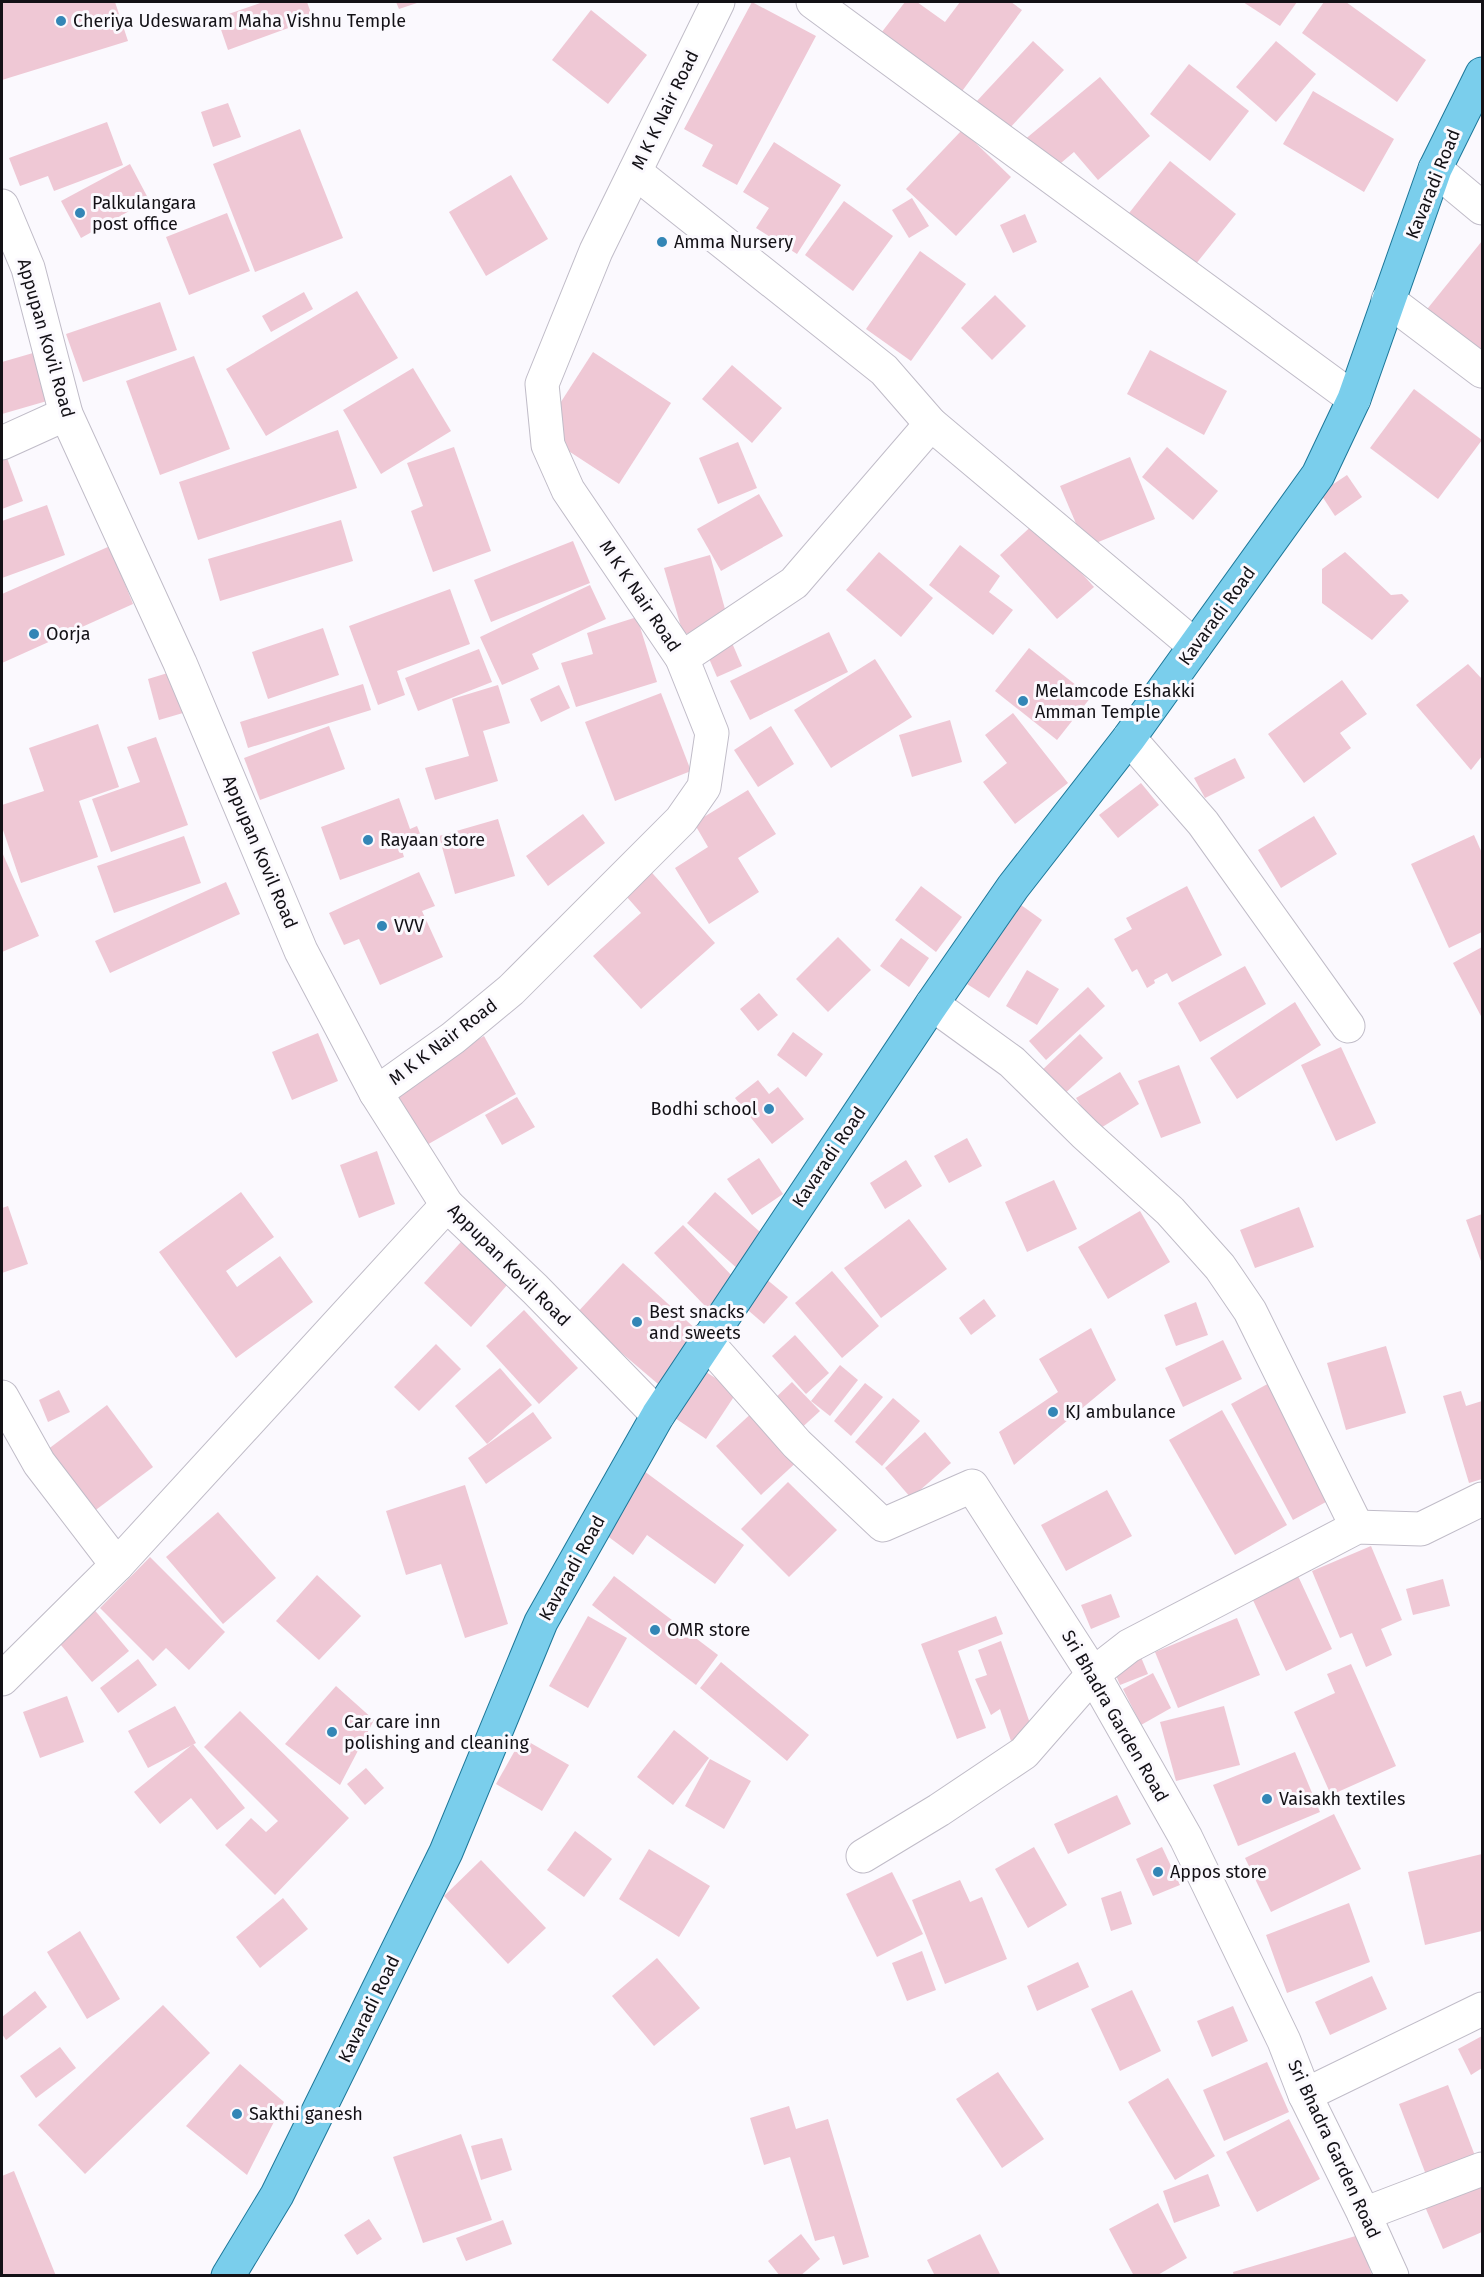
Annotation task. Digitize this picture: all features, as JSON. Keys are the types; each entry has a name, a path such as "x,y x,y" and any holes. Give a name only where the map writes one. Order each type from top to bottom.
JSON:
{"main road":[{"name":"Kavaradi Road","path":"228,2276 277,2195 446,1852 541,1622 658,1415 705,1341 932,1004 1014,887 1129,738 1318,475 1354,399 1435,169 1482,74"}],"street":[{"name":"M K K Nair Road","path":"376,1093 453,1038 511,990 681,820 704,787 712,733 682,658 568,490 548,445 542,384 596,251 718,2"},
{"path":"813,2 1354,399"},
{"path":"1435,169 1482,208"},
{"path":"635,171 884,370 931,424 1195,646"},
{"name":"Appupan Kovil Road","path":"2,206 28,268 66,414 180,663 301,951 376,1093 447,1205 535,1289 658,1415"},
{"path":"1388,300 1482,371"},
{"path":"2,443 66,414"},
{"path":"682,658 794,583 931,424"},
{"path":"1129,738 1203,822 1347,1026"},
{"path":"932,1004 1012,1062 1084,1134 1170,1211 1220,1267 1250,1311 1357,1527"},
{"path":"2,1679 117,1565 447,1205"},
{"name":"Sri Bhadra Garden Road","path":"705,1341 797,1444 883,1525 972,1485 1093,1674 1186,1838 1284,2042 1305,2095 1392,2276"},
{"path":"2,1396 39,1463 117,1565"},
{"path":"863,1856 939,1810 1024,1753 1093,1674 1129,1646 1357,1527 1421,1529 1482,1499"},
{"path":"1305,2095 1482,2009"},
{"path":"1364,2214 1482,2169"}],"building":[{"name":"Cheriya Udeswaram Maha Vishnu Temple","path":"2,2 115,2 128,41 2,80"},
{"path":"263,2 307,2 313,19 228,50 217,18"},
{"path":"396,2 420,2 399,9"},
{"path":"752,2 816,36 737,185 702,166 713,145 684,129"},
{"path":"905,2 917,2 945,22 960,2 1011,2 1022,10 957,98 878,37"},
{"path":"1243,2 1297,2 1280,26"},
{"path":"1324,2 1346,2 1426,60 1397,102 1302,33"},
{"path":"591,10 647,55 608,104 552,60"},
{"path":"1033,41 1064,70 1007,131 976,102"},
{"path":"1276,41 1316,74 1276,122 1236,87"},
{"path":"1189,64 1249,111 1210,161 1150,114"},
{"path":"1100,77 1150,136 1098,180 1074,152 1049,173 1023,141"},
{"path":"1313,91 1394,139 1364,192 1283,144"},
{"path":"228,103 241,137 213,147 201,112"},
{"path":"107,122 123,165 54,191 48,176 20,186 9,158"},
{"path":"300,129 343,238 255,272 213,164"},
{"path":"962,130 1011,177 956,236 906,189"},
{"path":"774,142 841,185 797,254 756,228 769,208 743,192"},
{"path":"1170,161 1236,214 1191,270 1126,217"},
{"path":"130,164 149,200 81,238 61,201"},
{"path":"511,175 548,239 486,276 449,212"},
{"path":"912,198 929,226 909,238 892,210"},
{"path":"844,201 893,236 853,291 805,255"},
{"path":"227,213 250,271 189,295 166,237"},
{"path":"1025,214 1037,242 1013,253 1000,225"},
{"path":"1482,241 1482,361 1424,313"},
{"path":"920,251 966,284 911,361 866,329"},
{"path":"357,291 398,358 266,436 226,369"},
{"path":"304,292 313,309 271,332 262,316"},
{"path":"995,295 1026,326 992,360 961,328"},
{"path":"160,302 177,350 83,382 66,334"},
{"path":"1150,350 1227,391 1204,435 1127,394"},
{"path":"593,352 671,403 619,484 541,433"},
{"path":"33,353 47,401 2,414 2,362"},
{"path":"194,356 230,449 160,475 126,381"},
{"path":"732,365 782,408 752,443 702,399"},
{"path":"413,368 451,431 381,474 343,410"},
{"path":"1414,389 1482,440 1438,499 1370,448"},
{"path":"338,430 357,488 198,540 179,482"},
{"path":"738,442 757,488 718,504 699,458"},
{"path":"454,447 491,551 433,572 411,511 423,506 407,463"},
{"path":"1167,447 1218,491 1193,520 1142,477"},
{"path":"4,450 23,501 2,509 2,451"},
{"path":"1130,457 1155,519 1086,547 1060,486"},
{"path":"1347,475 1362,497 1335,516 1320,493"},
{"path":"759,494 783,536 721,571 697,529"},
{"path":"47,505 65,555 2,578 2,521"},
{"path":"341,520 353,561 220,601 208,559"},
{"path":"1036,522 1094,587 1057,619 1000,555"},
{"path":"573,541 590,583 491,622 474,580"},
{"path":"960,545 1000,576 989,592 1013,610 993,635 929,585"},
{"name":"Oorja","path":"110,546 133,604 2,663 2,594"},
{"path":"879,552 933,598 901,637 846,590"},
{"path":"1345,552 1391,595 1402,594 1409,601 1372,640 1322,603 1322,569"},
{"path":"710,555 728,620 709,631 683,634 664,568"},
{"path":"590,585 606,619 532,654 539,669 502,685 480,637"},
{"path":"450,589 470,644 397,671 405,695 378,705 349,626"},
{"path":"637,617 657,682 576,707 561,663 593,654 587,633"},
{"path":"323,628 339,675 268,699 252,652"},
{"path":"829,632 848,672 750,720 730,681"},
{"path":"732,643 742,666 717,677 707,654"},
{"path":"1029,648 1091,697 1057,740 995,691"},
{"path":"479,649 492,682 418,711 405,678"},
{"path":"875,659 912,717 831,768 794,710"},
{"path":"1468,664 1482,679 1482,756 1471,770 1416,705"},
{"path":"171,672 183,713 159,720 148,679"},
{"path":"1342,680 1367,714 1340,733 1351,748 1304,783 1268,734"},
{"path":"363,684 371,710 248,748 240,722"},
{"path":"498,685 510,723 483,731 498,781 435,800 425,768 469,756 452,699"},
{"path":"559,685 570,708 541,722 530,699"},
{"path":"661,693 691,771 615,801 585,722"},
{"path":"1013,713 1068,783 1015,824 983,782 1007,763 985,735"},
{"path":"950,720 962,762 912,777 899,735"},
{"path":"98,724 119,787 79,801 98,857 21,883 2,827 2,805 44,791 29,748"},
{"path":"329,726 345,769 260,800 244,758"},
{"path":"771,726 794,764 758,787 734,750"},
{"path":"156,737 188,825 111,852 92,799 140,782 127,747"},
{"path":"1235,758 1245,778 1205,798 1194,778"},
{"path":"1141,783 1159,805 1118,838 1099,815"},
{"path":"748,790 776,834 738,858 759,892 709,924 675,868 708,847 694,823"},
{"name":"Rayaan store","path":"399,798 410,829 417,826 421,836 400,844 404,857 340,880 321,827"},
{"path":"583,814 605,843 548,886 526,856"},
{"path":"1314,816 1337,854 1281,888 1258,850"},
{"path":"498,819 515,876 455,894 439,836"},
{"path":"1474,835 1482,853 1482,932 1449,948 1411,864"},
{"path":"184,836 201,883 114,913 97,866"},
{"path":"2,852 39,936 2,952"},
{"path":"645,865 715,943 641,1009 593,956 641,913 619,888"},
{"name":"VVV","path":"419,872 435,906 422,911 443,957 380,985 359,939 344,945 329,913"},
{"path":"226,882 240,914 110,973 95,941"},
{"path":"921,886 962,917 936,952 895,920"},
{"path":"1187,886 1222,955 1172,982 1167,973 1154,980 1155,983 1147,988 1137,969 1132,972 1114,939 1132,929 1126,918"},
{"path":"1021,905 1042,920 989,998 967,984"},
{"path":"838,937 871,970 828,1012 796,979"},
{"path":"901,938 929,958 909,987 880,966"},
{"path":"1482,947 1482,1018 1453,963"},
{"path":"1245,966 1266,1004 1200,1042 1178,1003"},
{"path":"1027,970 1059,989 1037,1025 1006,1006"},
{"path":"1088,987 1105,1006 1046,1060 1029,1041"},
{"path":"759,993 778,1015 758,1031 740,1009"},
{"path":"1295,1002 1321,1045 1237,1099 1210,1058"},
{"path":"793,1032 823,1054 806,1077 777,1055"},
{"path":"318,1033 338,1081 292,1100 272,1052"},
{"path":"1080,1034 1103,1058 1060,1098 1038,1074"},
{"path":"484,1036 516,1094 425,1146 393,1089"},
{"path":"1341,1047 1376,1123 1336,1141 1301,1065"},
{"path":"1179,1065 1201,1123 1161,1138 1138,1081"},
{"path":"1120,1072 1139,1104 1096,1131 1076,1098"},
{"name":"Bodhi school","path":"758,1080 769,1094 778,1087 804,1119 772,1144 735,1098"},
{"path":"517,1097 535,1127 502,1145 485,1115"},
{"path":"967,1138 982,1166 949,1183 934,1156"},
{"path":"377,1151 395,1204 359,1218 340,1165"},
{"path":"759,1158 783,1194 752,1215 727,1179"},
{"path":"906,1160 922,1186 885,1209 870,1183"},
{"path":"1054,1180 1077,1229 1027,1252 1005,1202"},
{"path":"241,1192 274,1237 226,1271 237,1287 280,1256 313,1302 236,1358 159,1252"},
{"path":"715,1192 768,1239 740,1271 687,1223"},
{"path":"8,1206 28,1264 2,1273 2,1208"},
{"path":"1299,1207 1314,1247 1255,1268 1240,1230"},
{"path":"1140,1211 1170,1262 1108,1299 1078,1247"},
{"path":"1482,1214 1482,1264 1466,1220"},
{"path":"909,1219 947,1269 881,1318 844,1268"},
{"path":"683,1225 736,1280 707,1308 654,1253"},
{"path":"469,1233 513,1278 471,1327 424,1283"},
{"name":"Best snacks and sweets","path":"623,1263 698,1331 658,1384 576,1314"},
{"path":"832,1271 879,1326 842,1358 795,1303"},
{"path":"765,1278 788,1297 764,1324 742,1305"},
{"path":"984,1299 996,1316 971,1335 959,1318"},
{"path":"1196,1302 1208,1335 1176,1346 1164,1315"},
{"path":"524,1310 578,1368 539,1404 486,1346"},
{"name":"KJ ambulance","path":"1091,1328 1116,1380 1014,1465 999,1432 1058,1392 1039,1359"},
{"path":"795,1335 829,1373 806,1394 772,1356"},
{"path":"1223,1340 1242,1379 1183,1407 1165,1368"},
{"path":"436,1344 461,1369 419,1411 394,1387"},
{"path":"1386,1346 1406,1413 1346,1430 1327,1363"},
{"path":"840,1365 858,1380 830,1416 811,1401"},
{"path":"500,1368 532,1405 487,1444 455,1406"},
{"path":"703,1370 737,1392 706,1439 672,1416"},
{"path":"1273,1381 1335,1497 1293,1520 1231,1404"},
{"path":"792,1382 820,1411 797,1432 770,1403"},
{"path":"865,1383 883,1397 851,1436 834,1421"},
{"path":"59,1390 70,1412 48,1422 39,1400"},
{"path":"1461,1391 1466,1406 1482,1401 1482,1479 1469,1483 1443,1396"},
{"path":"893,1398 920,1421 882,1466 855,1442"},
{"path":"107,1405 153,1467 89,1515 43,1453"},
{"path":"755,1410 800,1459 761,1495 716,1446"},
{"path":"1222,1410 1287,1525 1235,1555 1169,1440"},
{"path":"533,1412 552,1438 486,1484 468,1458"},
{"path":"925,1432 951,1463 911,1498 885,1468"},
{"path":"644,1471 744,1545 715,1584 647,1535 633,1555 602,1532"},
{"path":"788,1482 837,1530 789,1577 741,1529"},
{"path":"465,1485 508,1624 465,1638 441,1564 406,1575 386,1511"},
{"path":"1107,1490 1132,1536 1066,1571 1041,1525"},
{"path":"218,1512 276,1578 223,1624 166,1557"},
{"path":"1371,1546 1402,1620 1381,1629 1392,1655 1366,1667 1352,1633 1340,1638 1312,1571"},
{"path":"150,1557 225,1632 189,1670 166,1648 153,1661 100,1608"},
{"path":"317,1575 361,1616 319,1660 276,1621"},
{"name":"OMR store","path":"614,1576 718,1655 696,1685 592,1605"},
{"path":"1298,1576 1332,1649 1286,1671 1252,1598"},
{"path":"1443,1579 1450,1606 1413,1615 1406,1589"},
{"path":"1111,1594 1120,1617 1091,1629 1081,1605"},
{"path":"92,1607 129,1651 92,1682 55,1638"},
{"path":"588,1616 627,1638 588,1708 549,1686"},
{"path":"996,1616 1003,1634 958,1651 986,1728 957,1739 921,1644"},
{"path":"1237,1618 1260,1675 1178,1708 1155,1652"},
{"path":"1001,1641 1032,1729 1011,1741 1000,1709 991,1715 975,1679 987,1675 978,1650"},
{"path":"1138,1650 1148,1674 1120,1685 1110,1661"},
{"path":"138,1659 157,1685 118,1713 100,1688"},
{"path":"721,1662 809,1735 787,1761 700,1688"},
{"path":"1351,1664 1396,1766 1331,1795 1294,1712 1335,1693 1327,1674"},
{"path":"1153,1673 1171,1708 1141,1725 1123,1689"},
{"name":"Car care inn polishing and cleaning","path":"336,1686 374,1720 340,1785 285,1744"},
{"path":"67,1696 84,1742 40,1758 23,1712"},
{"path":"175,1706 196,1743 148,1768 128,1731"},
{"path":"1224,1706 1240,1765 1176,1781 1160,1722"},
{"path":"240,1711 349,1818 275,1895 225,1845 251,1818 266,1832 278,1821 204,1747"},
{"path":"674,1730 709,1758 673,1805 637,1777"},
{"path":"522,1738 569,1765 542,1811 496,1784"},
{"path":"193,1744 245,1808 217,1830 191,1798 160,1824 134,1792"},
{"name":"Vaisakh textiles","path":"1295,1752 1320,1812 1238,1846 1213,1785"},
{"path":"710,1759 751,1781 724,1829 685,1806"},
{"path":"366,1768 384,1788 365,1805 347,1784"},
{"path":"1117,1795 1131,1824 1068,1854 1054,1824"},
{"path":"1334,1814 1361,1869 1271,1912 1245,1858"},
{"path":"575,1831 612,1859 584,1897 547,1870"},
{"path":"1034,1847 1067,1905 1028,1928 995,1869"},
{"name":"Appos store","path":"1162,1847 1180,1885 1153,1896 1136,1859"},
{"path":"649,1849 710,1886 679,1937 619,1899"},
{"path":"1482,1854 1482,1931 1425,1945 1408,1872"},
{"path":"481,1860 546,1928 508,1964 444,1896"},
{"path":"892,1872 923,1934 877,1957 846,1894"},
{"path":"960,1880 970,1902 982,1897 1007,1959 945,1984 912,1900"},
{"path":"1121,1891 1132,1924 1111,1931 1101,1898"},
{"path":"283,1898 308,1929 260,1968 236,1937"},
{"path":"1349,1903 1370,1962 1287,1993 1266,1935"},
{"path":"80,1931 120,1999 87,2019 47,1952"},
{"path":"922,1951 936,1990 907,2001 892,1963"},
{"path":"657,1958 700,2008 654,2046 612,1996"},
{"path":"1078,1962 1089,1987 1037,2011 1027,1986"},
{"path":"1372,1976 1387,2009 1330,2035 1315,2002"},
{"path":"1132,1990 1161,2051 1120,2071 1091,2009"},
{"path":"35,1991 47,2007 6,2040 2,2034 2,2017"},
{"path":"163,2005 210,2053 85,2174 38,2125"},
{"path":"1233,2006 1248,2041 1212,2057 1197,2021"},
{"path":"1482,2036 1482,2068 1471,2075 1458,2049"},
{"path":"60,2047 76,2068 36,2098 20,2076"},
{"path":"1267,2062 1289,2112 1224,2141 1203,2090"},
{"name":"Sakthi ganesh","path":"240,2064 284,2102 247,2175 186,2126"},
{"path":"998,2072 1044,2139 1002,2168 956,2099"},
{"path":"1168,2078 1215,2156 1175,2180 1128,2102"},
{"path":"1448,2085 1477,2161 1428,2180 1399,2104"},
{"path":"789,2106 796,2129 828,2119 869,2257 843,2265 834,2236 815,2241 790,2157 764,2165 750,2118"},
{"path":"1289,2119 1320,2179 1257,2212 1226,2152"},
{"path":"461,2134 492,2220 423,2243 393,2157"},
{"path":"502,2138 512,2170 481,2180 471,2146"},
{"path":"14,2171 56,2276 2,2276 2,2176"},
{"path":"1208,2174 1220,2206 1174,2223 1163,2191"},
{"path":"1482,2176 1482,2232 1443,2249 1423,2202"},
{"path":"1158,2203 1187,2258 1156,2276 1134,2276 1109,2229"},
{"path":"369,2219 382,2239 357,2255 344,2235"},
{"path":"503,2220 512,2244 466,2261 456,2238"},
{"path":"801,2234 820,2259 800,2276 780,2276 768,2261"},
{"path":"980,2234 1001,2276 935,2276 927,2260"},
{"path":"1359,2235 1372,2276 1234,2276 1233,2272"}],"place":[{"name":"Cheriya Udeswaram Maha Vishnu Temple","path":"61,21"},
{"name":"Palkulangara post office","path":"80,213"},
{"name":"Amma Nursery","path":"662,242"},
{"name":"Oorja","path":"34,634"},
{"name":"Melamcode Eshakki Amman Temple","path":"1023,701"},
{"name":"Rayaan store","path":"368,840"},
{"name":"VVV","path":"382,926"},
{"name":"Bodhi school","path":"769,1109"},
{"name":"Best snacks and sweets","path":"637,1322"},
{"name":"KJ ambulance","path":"1053,1412"},
{"name":"OMR store","path":"655,1630"},
{"name":"Car care inn polishing and cleaning","path":"332,1732"},
{"name":"Vaisakh textiles","path":"1267,1799"},
{"name":"Appos store","path":"1158,1872"},
{"name":"Sakthi ganesh","path":"237,2114"}]}
